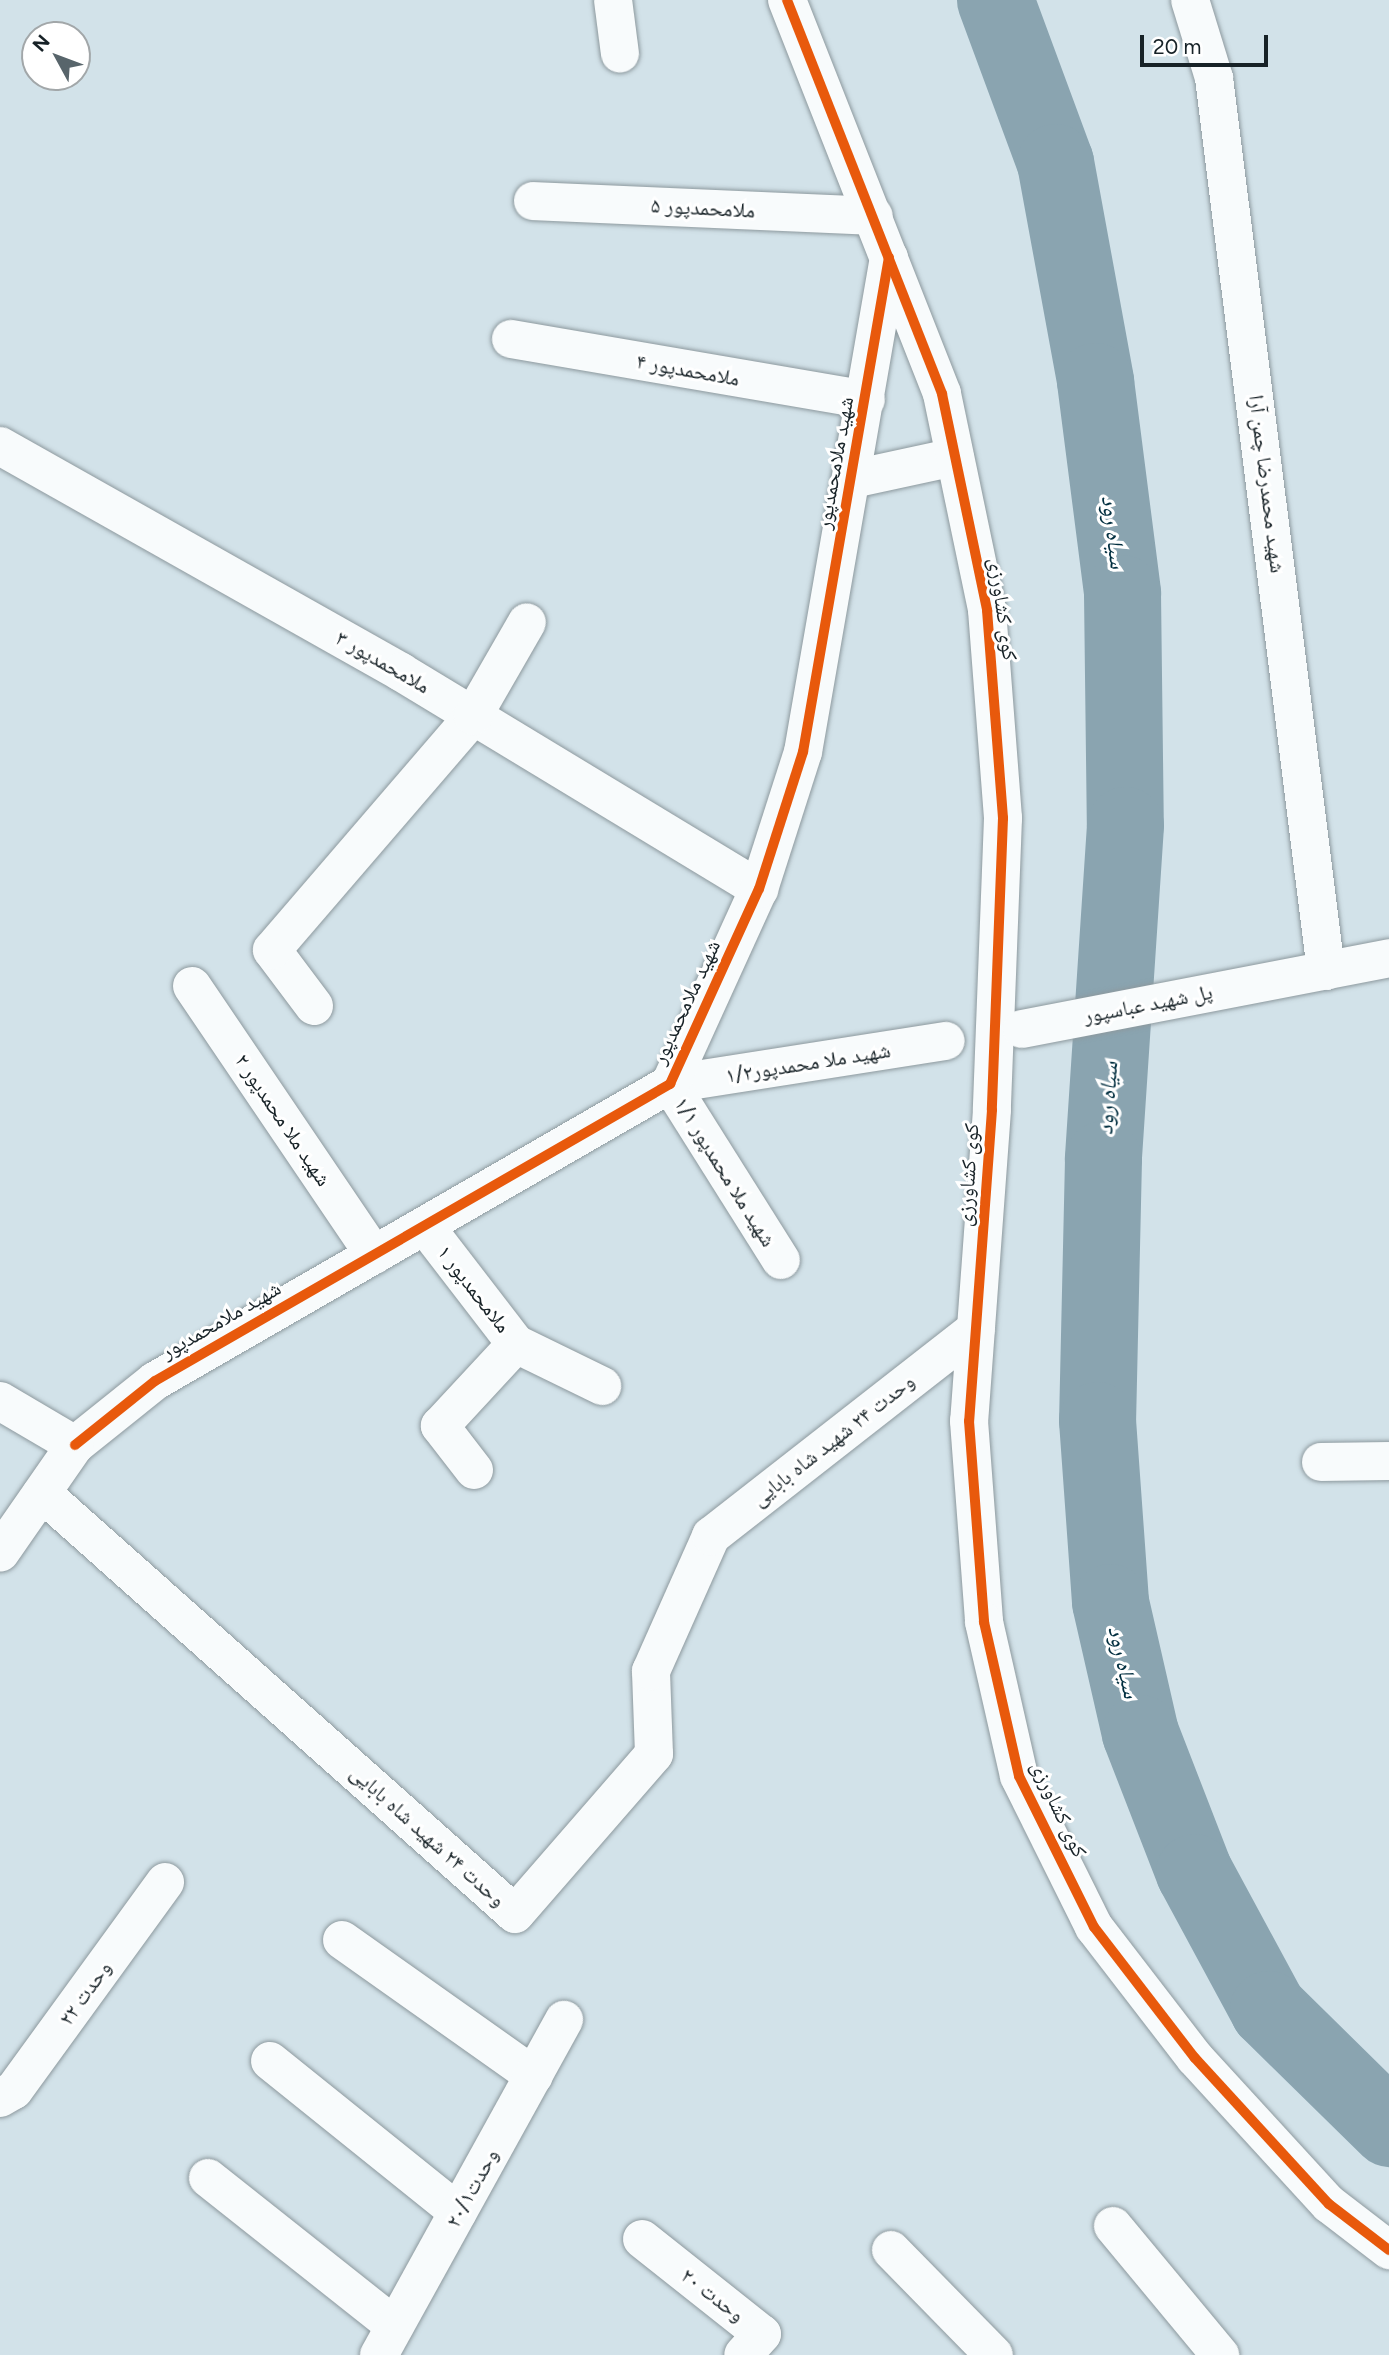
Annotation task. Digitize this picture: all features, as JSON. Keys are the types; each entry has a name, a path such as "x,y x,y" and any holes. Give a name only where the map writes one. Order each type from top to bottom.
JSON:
{"street":[{"path":"613,0 620,54"},
{"name":"کوی کشاورزی","path":"787,0 942,394 987,610 1003,818 1009,1029 976,1329 969,1421 984,1622 1019,1776 1094,1927 1195,2058 1329,2204 1389,2250"},
{"name":"شهید محمدرضا چمن آرا","path":"1190,0 1214,78 1326,971"},
{"name":"ملامحمدپور ۵","path":"533,201 874,216"},
{"name":"شهید ملامحمدپور","path":"0,1553 75,1445 155,1381 670,1084 759,889 803,752 890,257"},
{"name":"ملامحمدپور ۴","path":"511,339 866,400"},
{"name":"ملامحمدپور ۳","path":"0,446 474,716 759,889"},
{"path":"853,479 955,457"},
{"path":"314,1006 272,950 474,716 527,622"},
{"name":"پل شهید عباسپور","path":"1009,1029 1389,958"},
{"name":"شهید ملا محمدپور ۲","path":"192,986 374,1255"},
{"name":"شهید ملا محمدپور۱/۲","path":"670,1084 946,1041"},
{"name":"شهید ملا محمدپور ۱/۱","path":"670,1084 781,1260"},
{"name":"ملامحمدپور ۱","path":"425,1226 516,1344 602,1385"},
{"name":"وحدت ۲۴ شهید شاه بابایی","path":"41,1493 515,1914 654,1754 651,1671 710,1536 976,1329"},
{"path":"474,1470 440,1426 516,1344"},
{"path":"0,1401 75,1445"},
{"path":"1321,1462 1389,1461"},
{"name":"وحدت ۲۲","path":"0,2098 14,2090 165,1882"},
{"path":"342,1940 534,2076"},
{"name":"وحدت۲۰/۱","path":"387,2341 565,2020"},
{"path":"270,2061 458,2212"},
{"path":"208,2178 387,2341"},
{"path":"1113,2226 1220,2355"},
{"name":"وحدت ۲۰","path":"642,2239 761,2334 743,2355"},
{"path":"891,2250 994,2355"}],"waterway":[{"name":"سیاه رود","path":"995,0 1055,162 1095,381 1122,593 1125,825 1103,1159 1097,1420 1110,1602 1140,1733 1194,1872 1268,2009 1389,2128"}],"cycle path":[{"path":"787,0 942,394 987,610 1003,818 992,1110 969,1421 984,1622 1019,1776 1094,1927 1195,2058 1329,2204 1389,2250"},
{"path":"75,1445 155,1381 670,1084 759,889 803,752 889,257"}]}
